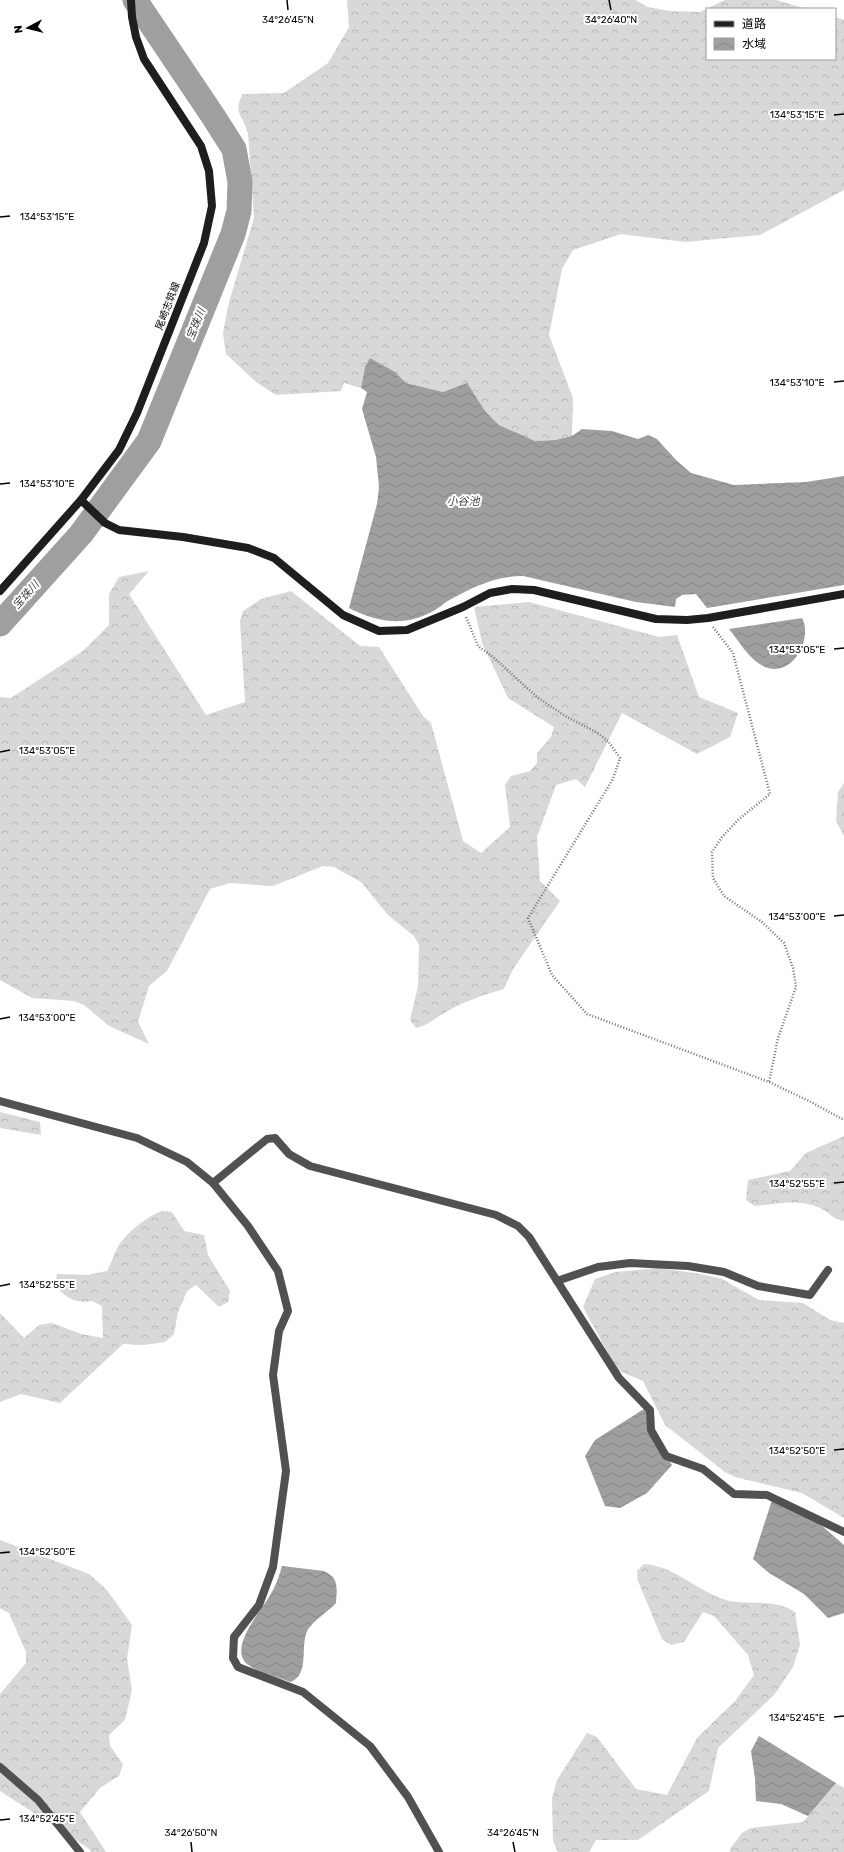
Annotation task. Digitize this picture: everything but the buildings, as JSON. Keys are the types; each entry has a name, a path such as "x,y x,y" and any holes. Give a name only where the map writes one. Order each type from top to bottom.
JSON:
{"street":[{"name":"尾崎志筑線","path":"0,591 84,503 119,450 137,413 204,243 212,206 209,171 201,146 144,59 136,37 132,17 131,0"},
{"path":"84,503 105,523 119,530 183,537 248,548 274,558 343,615 379,631 407,630 463,607 490,593 512,589 534,590 656,618 687,620 708,618 844,594"},
{"path":"0,1101 137,1138 187,1162 213,1184 248,1226 278,1271 288,1310 279,1331 273,1375 286,1471 273,1567 259,1606 234,1637 233,1658 238,1667 303,1692 370,1746 408,1797 439,1852"},
{"path":"213,1184 267,1139 275,1138 289,1154 310,1166 501,1218 518,1226 529,1236 619,1378 650,1410 651,1430 666,1456 703,1469 734,1494 767,1495 844,1532"},
{"path":"558,1281 598,1267 630,1263 652,1264 688,1266 724,1272 758,1286 810,1295 828,1270"},
{"path":"0,1767 38,1800 80,1852"}],"path":[{"path":"463,607 478,646 493,657 537,697 564,716 596,732 608,741 620,758 613,779 528,918 552,975 587,1014 769,1082 844,1120"},
{"path":"708,618 714,629 732,653 770,794 739,819 722,837 712,852 713,878 724,896 762,922 784,943 796,987 778,1038 769,1082"}],"green space":[{"path":"347,0 635,0 648,7 669,11 700,12 706,9 706,60 836,60 836,17 844,20 844,190 760,235 685,242 621,234 573,250 562,269 549,335 573,398 572,436 555,440 535,441 499,425 485,411 467,384 443,392 406,383 395,372 365,367 361,388 344,383 341,391 276,395 256,382 226,354 223,333 229,302 254,218 248,133 238,110 238,105 243,94 284,93 328,63 349,27"},
{"path":"725,0 776,0 804,8 708,8"},
{"path":"149,571 129,594 206,715 245,702 240,621 243,611 261,599 291,591 360,646 379,647 423,716 431,723 463,841 481,853 510,827 505,785 511,776 530,771 537,763 537,753 551,737 554,727 508,698 482,643 474,607 529,602 659,637 677,635 699,697 738,713 730,737 697,754 622,713 585,787 576,779 556,785 537,837 540,881 560,901 513,969 504,989 467,1001 421,1027 416,1028 410,1020 418,986 419,945 414,936 388,915 361,882 334,867 323,866 273,886 230,883 210,889 167,971 149,986 138,1022 149,1044 109,1026 84,1005 74,1001 32,998 0,980 0,697 11,698 83,651 109,625 109,594 119,577"},
{"path":"844,783 844,836 836,821 838,792"},
{"path":"0,1112 40,1122 41,1135 0,1128"},
{"path":"844,1136 844,1221 837,1219 820,1208 804,1203 788,1202 755,1206 746,1200 748,1180 790,1171 806,1153"},
{"path":"162,1211 172,1212 184,1231 204,1235 208,1255 230,1291 228,1302 219,1307 196,1285 187,1291 178,1312 174,1334 165,1342 144,1345 123,1344 60,1403 21,1394 0,1402 0,1313 24,1338 39,1325 52,1323 81,1334 103,1338 102,1306 92,1301 81,1302 67,1297 55,1285 57,1274 87,1275 107,1271 117,1249 125,1237 145,1220"},
{"path":"658,1268 701,1274 722,1279 759,1300 803,1303 830,1320 844,1323 844,1518 802,1493 735,1477 725,1472 665,1425 643,1381 617,1370 583,1307 595,1279 616,1272"},
{"path":"0,1540 89,1574 106,1589 132,1625 127,1659 132,1690 125,1720 109,1735 110,1746 123,1764 119,1776 101,1787 80,1812 106,1852 91,1852 88,1848 0,1791 0,1694 26,1663 26,1652 9,1613 0,1608"},
{"path":"644,1564 665,1569 723,1599 741,1602 769,1603 787,1607 795,1612 800,1645 793,1667 774,1695 718,1748 709,1791 638,1840 596,1840 589,1852 558,1852 553,1841 552,1799 557,1780 587,1733 597,1737 636,1789 667,1795 697,1738 735,1701 754,1675 748,1655 714,1616 703,1612 684,1642 671,1645 662,1639 638,1581 637,1571"},
{"path":"836,1783 844,1788 844,1852 730,1852 730,1849 742,1833 751,1828 803,1822"}],"water":[{"name":"小谷池","path":"370,358 395,372 406,383 443,392 467,383 485,411 499,425 535,441 555,440 572,436 582,429 612,431 638,439 648,435 657,439 676,460 691,473 734,485 806,482 844,476 844,585 707,608 696,594 682,595 676,599 675,607 636,602 523,576 502,578 483,584 464,592 431,612 416,619 406,621 377,619 349,608 377,504 379,487 376,457 362,409 367,392 361,388 365,367"},
{"path":"802,618 805,626 803,645 792,662 784,667 775,669 765,667 754,660 729,629"},
{"path":"647,1407 650,1430 672,1465 647,1493 620,1508 605,1506 585,1456 595,1440"},
{"path":"772,1500 821,1525 844,1545 844,1613 828,1618 804,1594 769,1573 753,1559"},
{"path":"282,1566 324,1571 335,1580 337,1588 336,1603 315,1621 306,1634 300,1674 296,1679 290,1682 266,1674 254,1668 245,1662 242,1655 244,1638 248,1629 273,1590"},
{"path":"759,1736 836,1783 808,1816 781,1804 756,1801 751,1751"}],"waterway":[{"name":"宝珠川","path":"0,624 81,534 149,441 233,234 239,211 240,182 234,149 135,0"}]}
